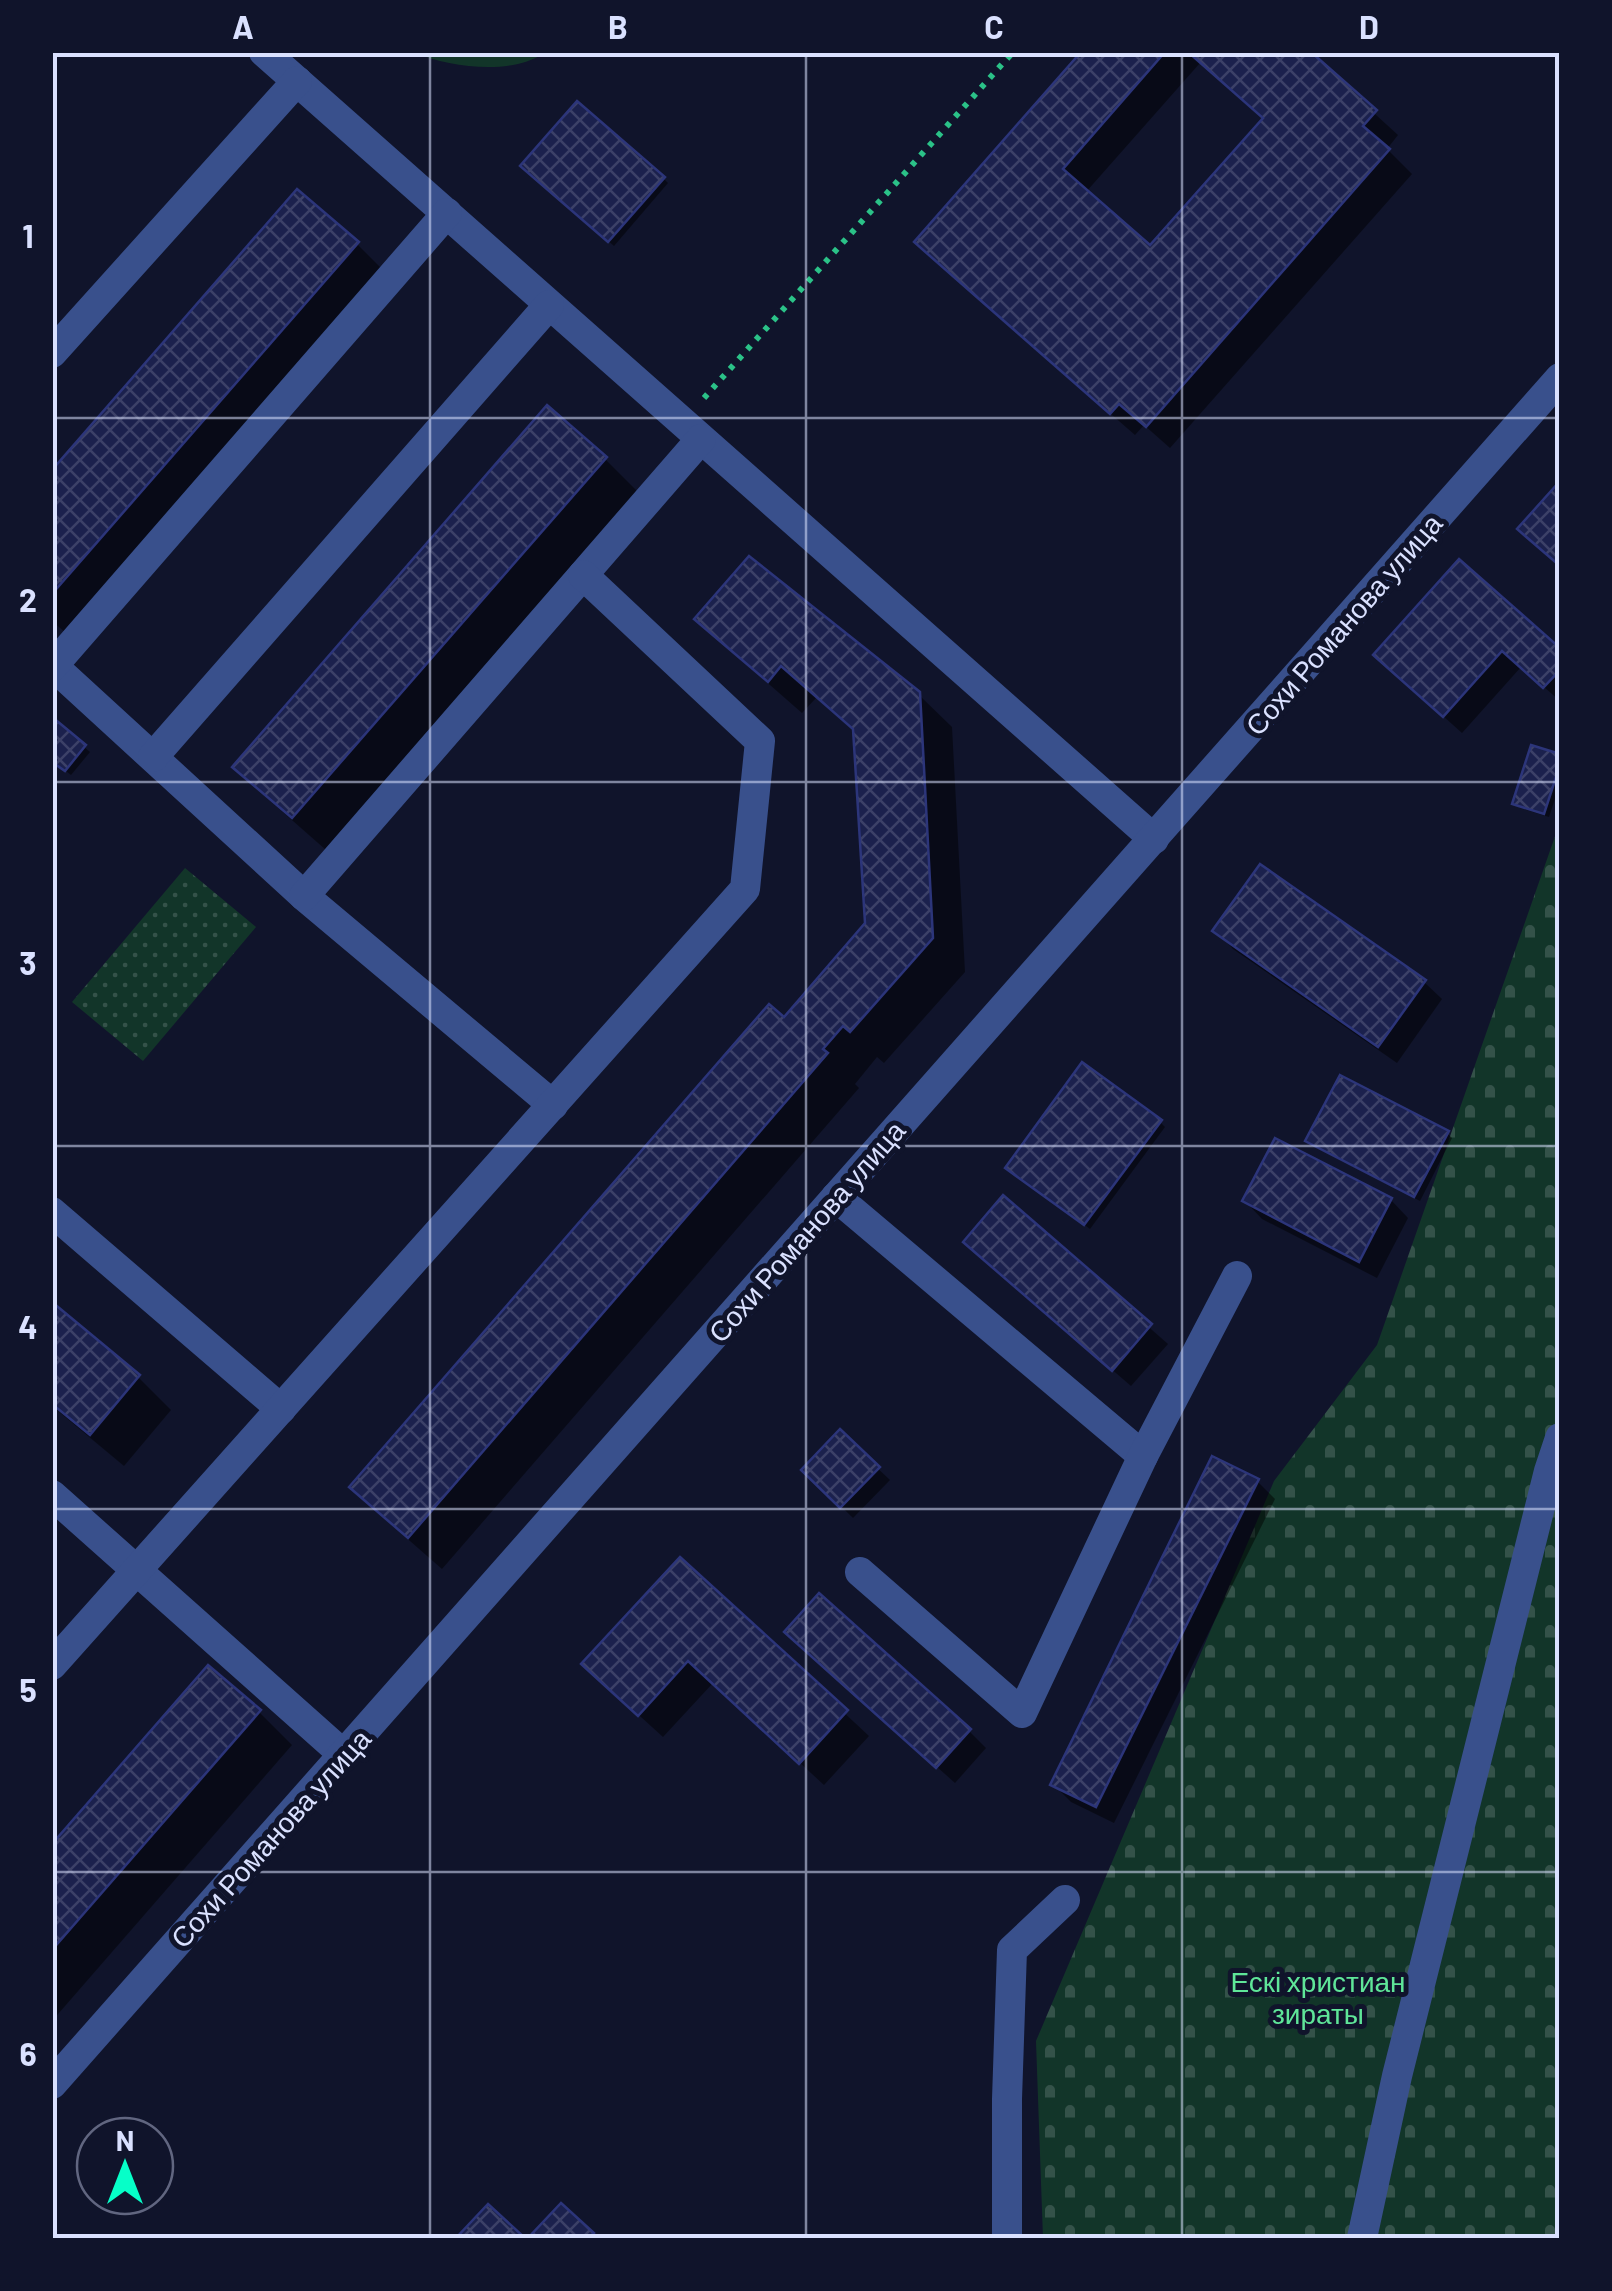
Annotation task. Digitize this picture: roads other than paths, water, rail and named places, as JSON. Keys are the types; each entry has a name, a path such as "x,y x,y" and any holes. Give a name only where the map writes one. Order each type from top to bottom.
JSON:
{"street":[{"path":"264,52 1154,839"},
{"path":"52,353 297,81"},
{"path":"446,213 53,666 304,896 553,1104"},
{"path":"153,758 550,305"},
{"name":"Сохи Романова улица","path":"52,2084 1560,378"},
{"path":"304,896 583,575 692,431"},
{"path":"52,1665 745,889 760,741 583,575"},
{"path":"836,1198 1144,1456"},
{"path":"52,1212 281,1408"},
{"path":"860,1572 1022,1713 1144,1456 1237,1276"},
{"path":"1362,2238 1397,2076 1560,1438"},
{"path":"52,1496 344,1755"},
{"path":"1007,2238 1012,1950 1065,1900"}],"park label":[{"name":"Ескі христиан зираты","path":"1318,1997"}]}
